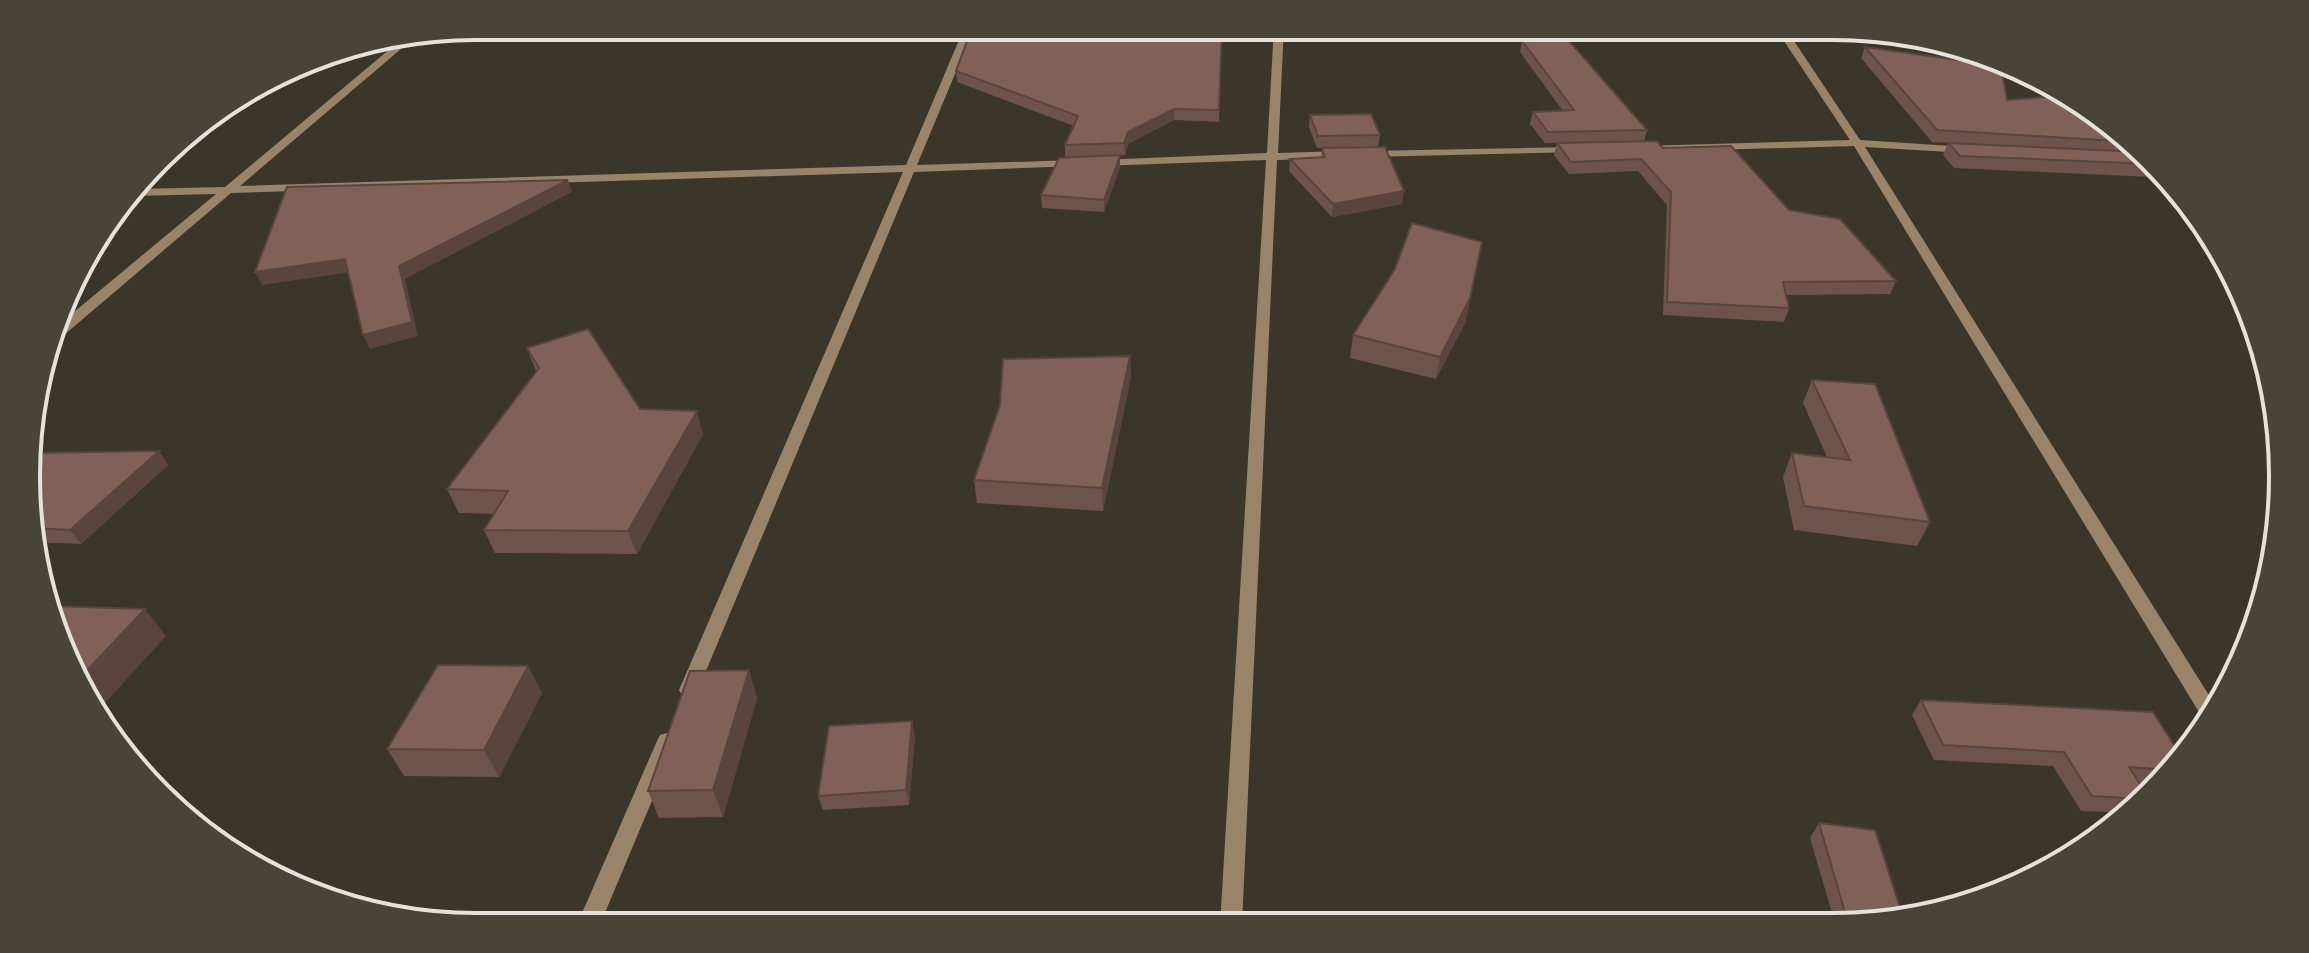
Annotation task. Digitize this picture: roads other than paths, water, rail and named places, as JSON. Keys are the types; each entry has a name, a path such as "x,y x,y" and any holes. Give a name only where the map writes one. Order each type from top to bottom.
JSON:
{"street":[{"path":"593,913 964,40"},
{"path":"1232,913 1278,40"},
{"path":"1788,40 1857,143 2204,705"},
{"path":"67,325 398,47"},
{"path":"1624,149 1857,143 1980,151"},
{"path":"145,192 233,187 911,170 1270,155 1593,150"}]}
